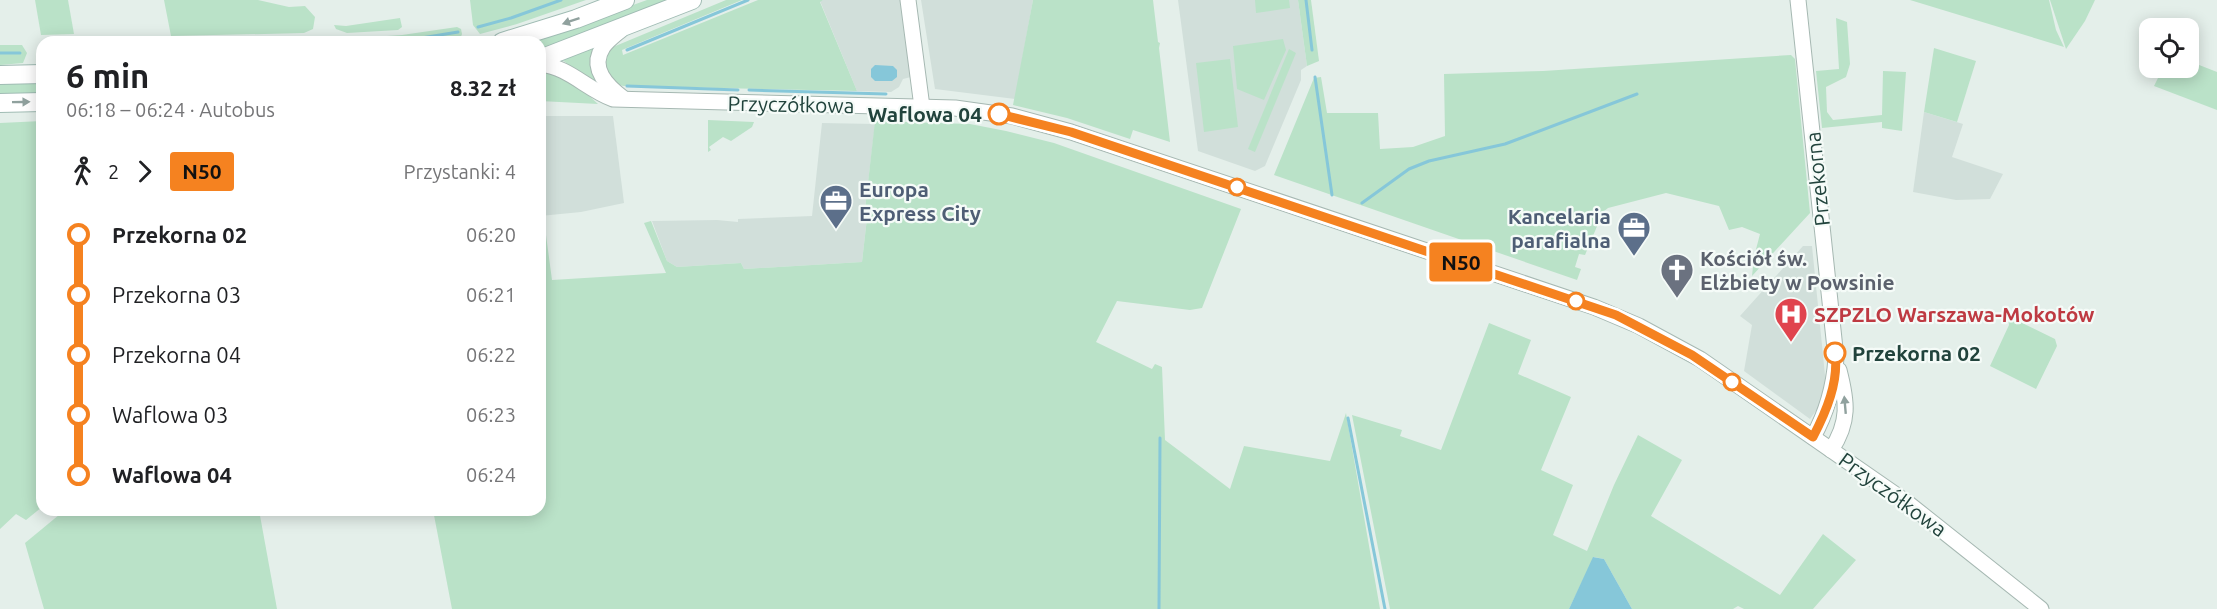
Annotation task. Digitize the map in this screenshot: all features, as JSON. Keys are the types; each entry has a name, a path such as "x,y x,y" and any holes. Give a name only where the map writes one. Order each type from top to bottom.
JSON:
{"main road":[{"path":"521,36 576,19 625,0"},
{"path":"546,57 692,0"},
{"path":"0,75 36,74"},
{"path":"0,103 36,102"}],"street":[{"path":"908,0 922,107"},
{"name":"Przekorna","path":"1798,0 1836,358 1846,417 1842,432 1831,450"},
{"path":"624,27 604,46 599,56 598,69 603,80 626,100"},
{"name":"Przyczółkowa","path":"546,65 564,69 600,94 613,99 922,107 990,112 1058,128 1594,307 1639,326 1692,355 1940,527 2042,609"},
{"name":"Przekorna","path":"1813,437 1831,394 1836,358"}],"shaded area":[{"path":"901,0 911,77 903,79 899,87 891,92 857,91 820,1"},
{"path":"921,0 1033,0 1015,99 935,89"},
{"path":"1178,0 1298,0 1307,66 1301,70 1301,80 1265,166 1255,171 1198,151"},
{"path":"1924,112 1963,124 1952,157 2003,174 1990,199 1956,200 1913,192"},
{"path":"546,116 613,116 624,203 581,212 546,215"},
{"name":"Europa Express City","path":"822,123 875,124 864,217 867,218 862,262 744,269 741,263 677,267 667,261 652,221 738,222 738,219 812,216"},
{"path":"1803,246 1812,246 1826,382 1818,408 1810,419 1744,371 1752,325 1740,316"}],"green space":[{"path":"35,0 68,0 74,34 41,35"},
{"path":"164,0 258,0 289,7 305,6 315,17 313,29 304,33 171,36"},
{"path":"470,0 586,0 480,34 473,25"},
{"path":"647,0 676,0 546,49 546,36"},
{"path":"726,0 742,0 622,50 623,55 758,0 823,0 820,2 857,91 624,86 612,81 608,76 606,58 613,47"},
{"path":"1033,0 1153,0 1158,42 1160,43 1170,142 1133,130 1130,139 1067,118 1013,105"},
{"path":"1255,0 1289,0 1290,8 1256,13"},
{"path":"1298,0 1311,0 1319,61 1307,66"},
{"path":"1910,0 2049,0 2056,30 2064,47"},
{"path":"2050,0 2095,0 2085,21 2066,49"},
{"path":"400,18 402,27 398,30 347,33 336,29 334,25 346,26"},
{"path":"1836,18 1847,22 1850,64 1846,77 1826,87 1827,112 1833,120 1882,115 1883,71 1906,72 1902,131 1882,128 1882,122 1822,128 1816,71 1839,69"},
{"path":"457,27 461,29 462,34 461,36 387,36"},
{"path":"1283,39 1286,50 1264,100 1237,89 1233,46"},
{"path":"0,45 22,45 27,53 23,63 0,65"},
{"path":"595,47 601,89 561,59"},
{"path":"1934,48 1976,61 1957,122 1924,112"},
{"path":"1289,49 1296,53 1255,152 1248,149"},
{"path":"1791,55 1795,59 1810,213 1752,276 1760,234 1742,227 1729,230 1719,206 1666,193 1608,208 1603,212 1585,255 1579,254 1575,267 1581,269 1577,280 1274,175 1314,78 1321,77 1327,113 1378,113 1380,149 1413,147 1445,136 1444,74 1543,71"},
{"path":"1230,59 1238,127 1204,132 1196,63"},
{"path":"2199,65 2217,72 2217,110 2154,86 2158,78 2199,78"},
{"path":"546,72 552,72 576,84 598,104 546,101"},
{"path":"36,81 36,95 0,95 0,82"},
{"path":"708,120 754,122 752,127 731,141 723,137 709,147 711,150 708,152"},
{"path":"36,121 36,512 26,520 16,514 0,529 0,123"},
{"path":"875,121 970,124 1006,131 1054,143 1241,209 1202,308 1190,310 1117,301 1096,342 1152,369 1155,364 1162,367 1165,440 1230,489 1244,446 1330,461 1346,413 1380,609 452,609 434,516 546,516 546,235 552,280 666,273 644,223 651,221 667,261 677,267 741,263 744,269 862,262 867,218 864,218"},
{"path":"2008,316 2055,339 2057,346 2036,389 1990,366 2009,325"},
{"path":"1489,323 1531,340 1518,374 1571,397 1541,470 1573,485 1553,535 1587,551 1614,485 1638,435 1682,460 1651,516 1780,595 1823,534 1856,560 1813,609 1744,609 1738,606 1733,609 1632,609 1604,559 1594,557 1569,609 1390,609 1352,415 1402,430 1400,436 1441,450"},
{"path":"58,516 260,516 277,609 44,609 25,543"}],"water":[{"path":"875,65 893,66 897,70 897,77 892,81 875,81 871,77 871,69"},
{"path":"1593,557 1604,559 1632,609 1569,609"}],"waterway":[{"path":"478,27 561,0"},
{"path":"627,50 748,0"},
{"path":"1306,0 1312,50"},
{"path":"434,36 458,32"},
{"path":"0,53 20,53"},
{"path":"1315,77 1332,195"},
{"path":"627,86 738,90"},
{"path":"749,90 886,94"},
{"path":"1362,203 1409,169 1429,161 1505,144 1637,94"},
{"path":"1348,418 1385,609"},
{"path":"1159,609 1160,438"}],"bus line":[{"name":"N50","path":"999,114 1027,119 1071,132 1616,315 1692,355 1813,437 1831,394 1835,353"}],"place":[{"name":"Waflowa 04","path":"999,114"},
{"name":"Europa Express City","path":"836,230"},
{"name":"Kancelaria parafialna","path":"1634,257"},
{"name":"Kościół św. Elżbiety w Powsinie","path":"1677,299"},
{"name":"SZPZLO Warszawa-Mokotów","path":"1791,343"},
{"name":"Przekorna 02","path":"1835,353"}]}
